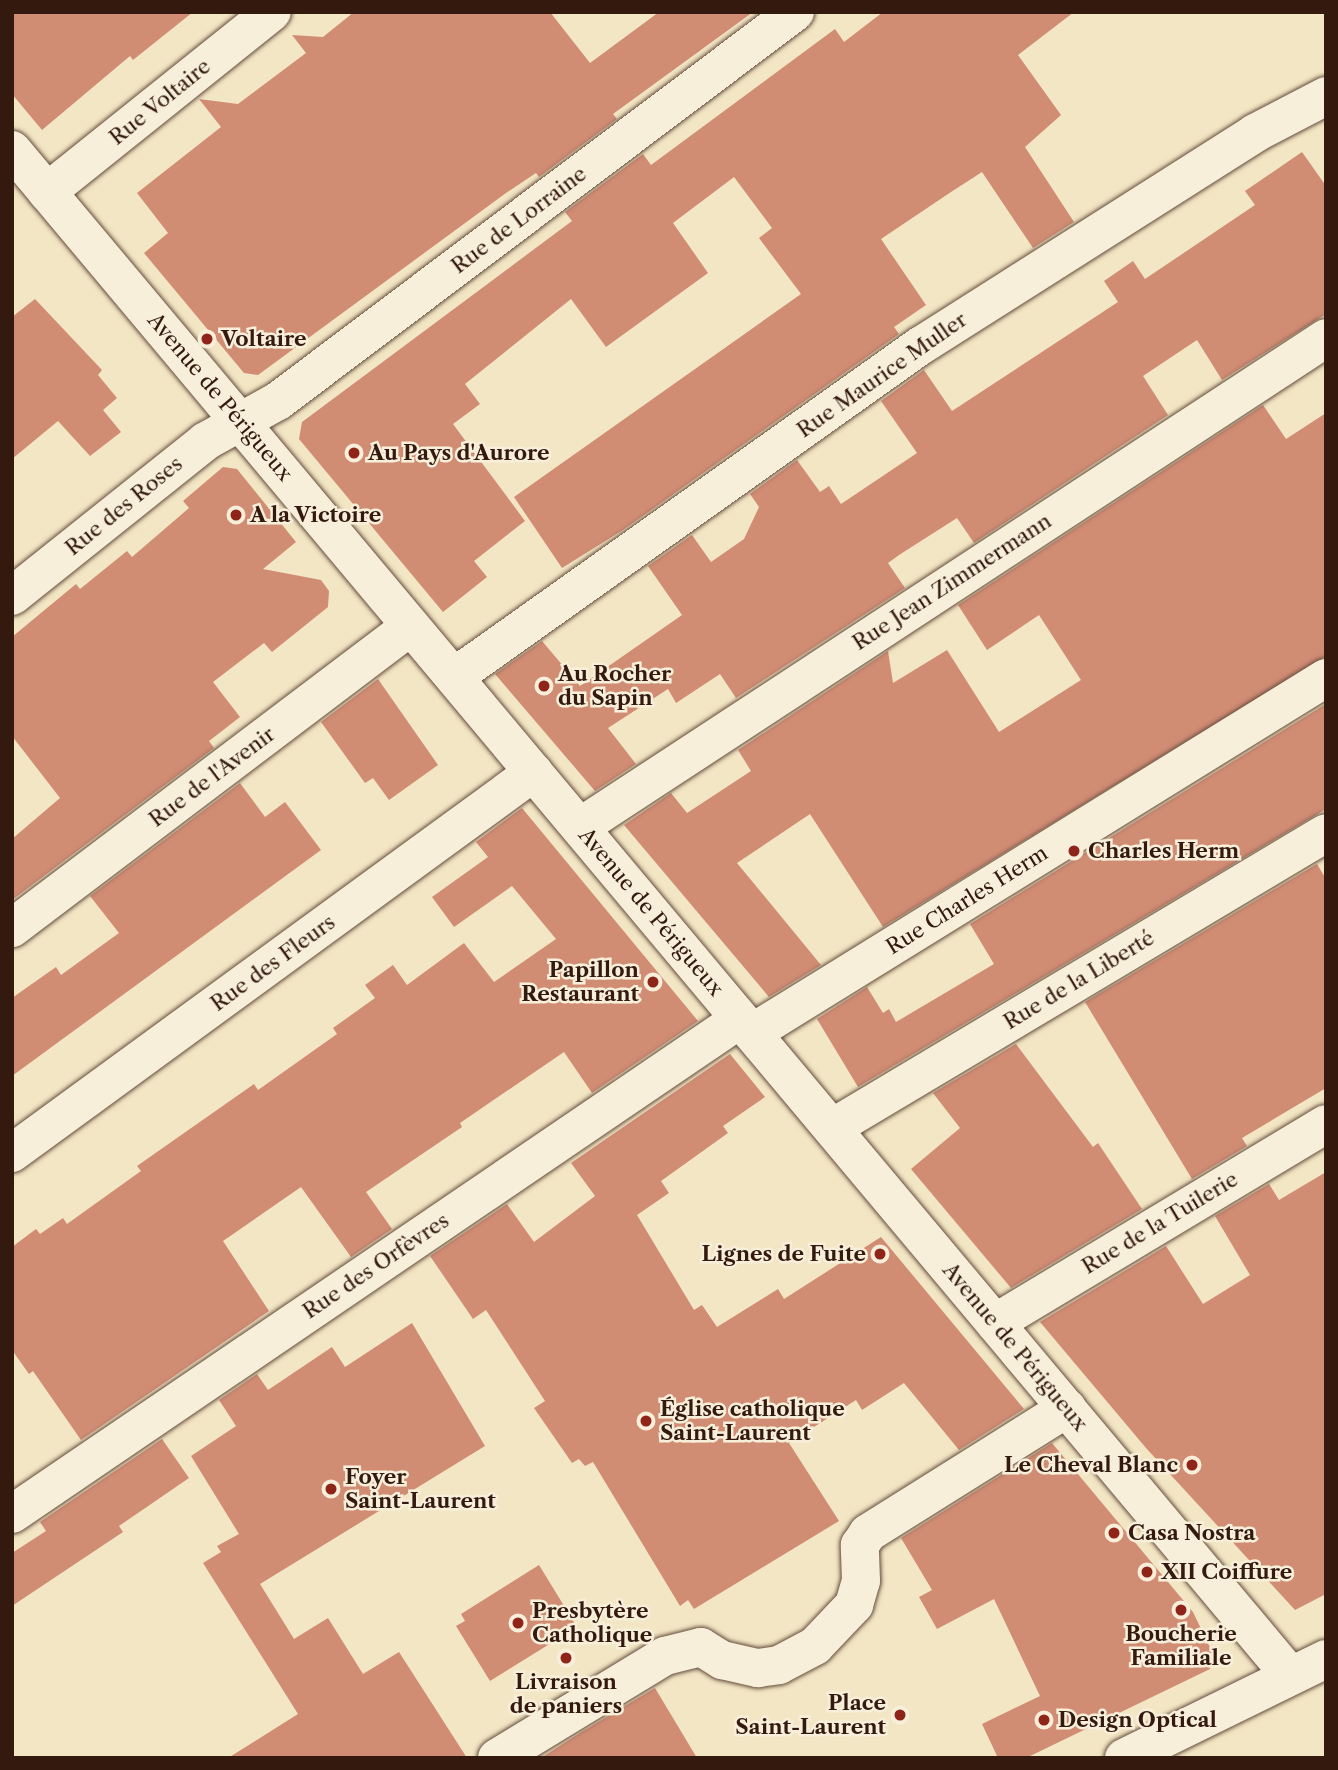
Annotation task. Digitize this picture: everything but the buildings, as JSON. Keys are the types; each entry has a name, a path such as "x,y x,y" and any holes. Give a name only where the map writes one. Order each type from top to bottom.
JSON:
{"street":[{"name":"Rue Voltaire","path":"47,192 272,12"},
{"name":"Rue de Lorraine","path":"240,422 278,401 795,12"},
{"name":"Rue Maurice Muller","path":"454,677 920,346 1255,133 1326,96"},
{"name":"Avenue de Périgueux","path":"12,150 1290,1675"},
{"name":"Rue Jean Zimmermann","path":"580,827 1326,338"},
{"name":"Rue des Roses","path":"12,596 206,441 240,422"},
{"name":"Rue de l'Avenir","path":"12,928 411,626"},
{"name":"Rue Charles Herm","path":"746,1026 1326,678"},
{"name":"Rue des Fleurs","path":"12,1153 534,772"},
{"name":"Rue de la Liberté","path":"832,1128 1326,833"},
{"name":"Rue des Orfèvres","path":"12,1514 746,1026"},
{"name":"Rue de la Tuilerie","path":"995,1323 1326,1124"},
{"path":"497,1758 665,1656 701,1647 722,1660 758,1668 779,1665 808,1650 831,1633 854,1605 861,1581 860,1545 868,1533 1067,1409"},
{"path":"1124,1758 1326,1659"}],"place":[{"name":"Voltaire","path":"207,339"},
{"name":"Au Pays d'Aurore","path":"354,453"},
{"name":"A la Victoire","path":"236,515"},
{"name":"Au Rocher du Sapin","path":"544,686"},
{"name":"Charles Herm","path":"1074,851"},
{"name":"Papillon Restaurant","path":"653,982"},
{"name":"Lignes de Fuite","path":"880,1254"},
{"name":"Église catholique Saint-Laurent","path":"646,1421"},
{"name":"Le Cheval Blanc","path":"1192,1465"},
{"name":"Foyer Saint-Laurent","path":"331,1489"},
{"name":"Casa Nostra","path":"1114,1533"},
{"name":"XII Coiffure","path":"1147,1572"},
{"name":"Boucherie Familiale","path":"1181,1610"},
{"name":"Presbytère Catholique","path":"518,1623"},
{"name":"Livraison de paniers","path":"566,1658"},
{"name":"Place Saint-Laurent","path":"900,1715"},
{"name":"Design Optical","path":"1044,1720"}]}
